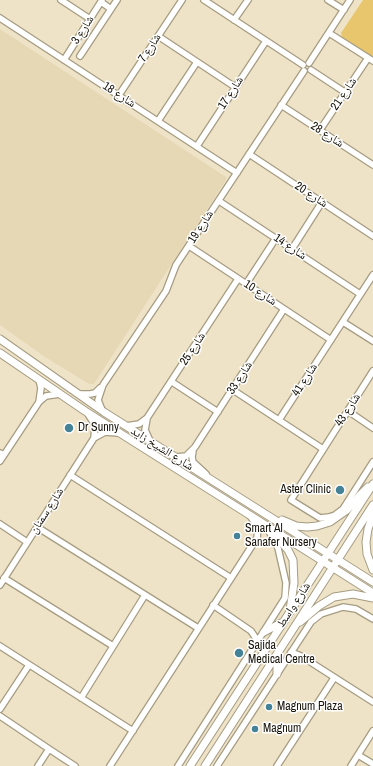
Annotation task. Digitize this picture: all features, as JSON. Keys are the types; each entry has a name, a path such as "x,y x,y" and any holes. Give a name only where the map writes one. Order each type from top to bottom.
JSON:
{"main road":[{"name":"شارع الشيخ زايد","path":"0,338 104,412 373,582"},
{"name":"شارع الشيخ زايد","path":"0,353 85,411 373,593"},
{"path":"262,512 275,516 291,524 307,527 326,524 349,508 360,495 373,484"},
{"name":"شارع واسط","path":"190,766 373,484"},
{"name":"شارع واسط","path":"205,766 292,628 373,504"},
{"path":"373,515 366,536 366,548 368,560 373,570"},
{"path":"264,524 285,545 293,560 294,583 289,613"},
{"path":"292,628 319,606 334,597 353,594 373,598"},
{"path":"264,632 283,622"},
{"path":"277,654 277,674"}],"street":[{"path":"61,0 90,19"},
{"name":"شارع 7","path":"119,95 182,0"},
{"path":"204,0 305,66 308,72 311,70 346,93"},
{"path":"234,20 248,0"},
{"path":"328,0 344,10"},
{"name":"شارع 19","path":"103,385 166,291 174,269 305,66 329,33 350,0"},
{"path":"102,1 111,9"},
{"name":"شارع 3","path":"64,60 102,1"},
{"path":"80,56 115,1"},
{"name":"شارع 18","path":"0,18 237,173"},
{"path":"329,33 371,60"},
{"path":"158,36 235,87"},
{"name":"شارع 17","path":"197,146 266,41"},
{"name":"شارع 21","path":"320,130 371,60"},
{"path":"158,121 197,62"},
{"name":"شارع 28","path":"281,105 373,165"},
{"name":"شارع 20","path":"249,154 373,236"},
{"name":"شارع 14","path":"219,201 360,294"},
{"path":"292,249 322,202"},
{"path":"246,284 276,238"},
{"name":"شارع 10","path":"189,246 331,340"},
{"name":"شارع 41","path":"279,420 373,275"},
{"name":"شارع 25","path":"147,418 238,279"},
{"name":"شارع 33","path":"174,457 186,456 195,447 284,309"},
{"path":"343,322 373,341"},
{"name":"شارع 43","path":"339,514 320,518 291,500 373,371"},
{"path":"38,380 41,393 39,402"},
{"path":"172,382 218,412"},
{"path":"77,394 93,394 103,385"},
{"path":"103,385 98,400 104,412"},
{"path":"232,390 323,449"},
{"path":"0,461 2,454 39,402 46,396 60,394"},
{"path":"85,411 95,425 94,438"},
{"path":"348,411 373,428"},
{"path":"126,426 139,424 147,418"},
{"path":"147,418 145,430 150,441"},
{"path":"94,438 105,432 120,433"},
{"name":"شارع سمنان","path":"0,585 94,438"},
{"path":"195,447 192,462 203,470 208,478"},
{"path":"339,514 373,462"},
{"path":"70,475 231,578"},
{"path":"110,766 258,535 258,528 250,515"},
{"path":"0,524 27,542"},
{"path":"178,766 283,603 287,588 285,578 276,542 264,524"},
{"path":"37,527 198,628"},
{"path":"4,578 113,646"},
{"path":"81,698 146,595"},
{"path":"213,605 251,631 255,637 256,644"},
{"path":"217,766 296,644 316,617 339,608 352,608 373,619"},
{"path":"251,631 264,632"},
{"path":"296,644 301,656"},
{"path":"0,646 133,731"},
{"path":"291,652 301,656 373,702"},
{"path":"0,709 29,664"},
{"path":"277,766 334,678"},
{"path":"0,716 75,766"},
{"path":"351,766 373,731"},
{"path":"38,766 49,749"},
{"path":"358,755 373,764"}],"shaded area":[{"path":"363,0 373,0 373,57 342,37 341,33"},
{"path":"0,29 226,177 226,180 94,384 89,384 45,357 0,325"}],"place":[{"name":"Dr Sunny","path":"69,428"},
{"name":"Aster Clinic","path":"340,490"},
{"name":"Smart Al Sanafer Nursery","path":"237,536"},
{"name":"Sajida Medical Centre","path":"239,653"},
{"name":"Magnum Plaza","path":"269,707"},
{"name":"Magnum","path":"255,729"}]}
